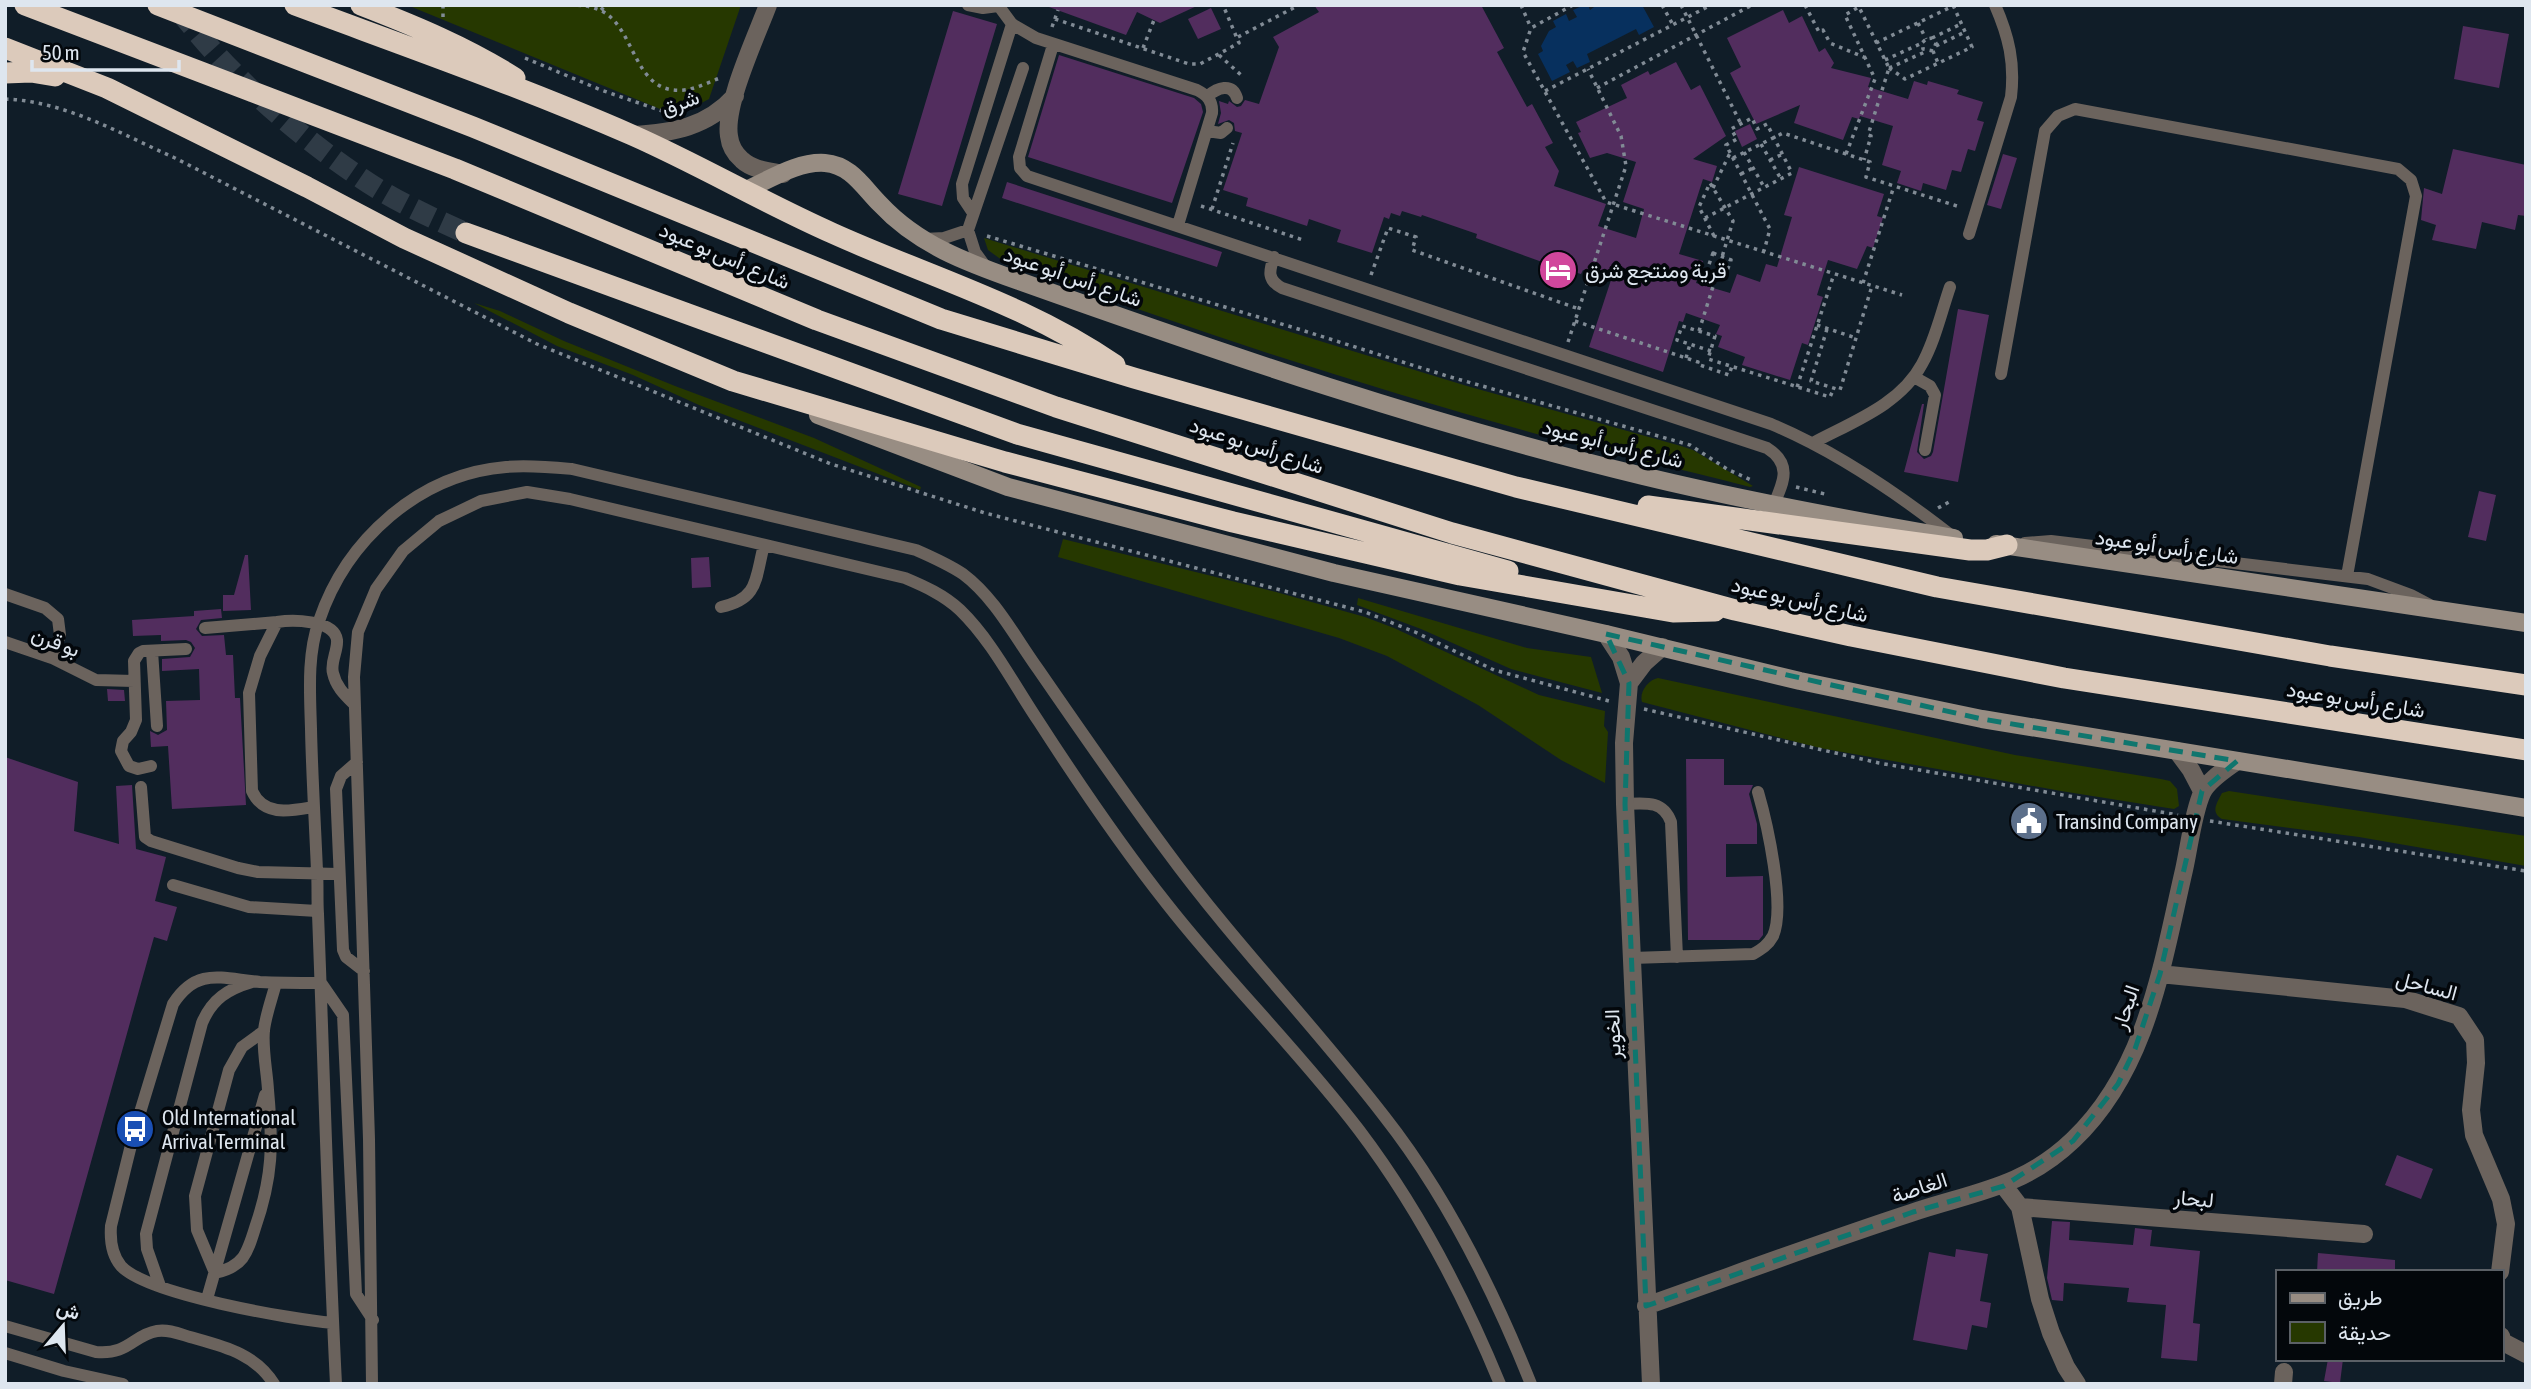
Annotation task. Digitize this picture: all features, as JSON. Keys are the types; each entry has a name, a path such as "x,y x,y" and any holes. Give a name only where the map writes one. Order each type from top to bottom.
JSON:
{"highway":[{"name":"شارع رأس بو عبود","path":"158,5 473,127 942,318 1134,378 1516,487 1937,587 2330,656 2526,685"},
{"path":"295,5 539,96 633,135 831,233 1023,313 1096,352 1134,378"},
{"path":"361,5 466,49 539,96"},
{"name":"شارع رأس بو عبود","path":"31,8 455,169 817,320 1056,407 1452,533 1735,610 1851,636 2064,678 2526,750"},
{"path":"5,48 142,106 404,238 569,313 733,381 1004,463 1233,522 1460,575 1673,612 1735,610"},
{"path":"5,73 31,72 53,76 142,106"},
{"path":"466,233 1017,434 1630,603"},
{"path":"1516,487 1970,550 1987,550 2007,545"}],"street":[{"name":"شرق","path":"768,5 738,87 729,136 734,150 743,161 756,168 783,174"},
{"name":"شرق","path":"633,135 666,133 698,124 711,117 738,87"},
{"name":"شارع رأس أبو عبود","path":"746,190 810,163 837,165 859,179 898,223 918,238 965,261 1209,348 1358,396 1643,476 1851,521 2526,624"},
{"path":"733,381 884,442 1008,487 1334,573 1800,681 1982,719 2526,808"},
{"name":"الخوير","path":"1606,634 1621,657 1629,683 1625,730 1625,803 1651,1384"},
{"path":"1629,683 1644,663 1662,647"},
{"path":"2177,751 2202,791 2237,761"},
{"name":"البحار","path":"2004,1186 2041,1167 2073,1141 2097,1115 2118,1084 2135,1049 2160,974 2202,791"},
{"name":"الساحل","path":"2160,974 2405,999 2459,1016 2475,1040 2476,1063 2471,1110 2474,1135 2501,1199 2506,1224 2500,1270"},
{"path":"2004,1186 2020,1207 2040,1299 2051,1333 2077,1384"},
{"name":"الغاصة","path":"1646,1306 1913,1212 2004,1186"},
{"name":"لبحار","path":"2020,1207 2364,1234"},
{"path":"2503,1342 2526,1354"}],"lane":[{"path":"968,5 983,8 998,6 1012,24 1053,45 1197,90 1208,96 1212,107 1178,225"},
{"path":"1969,234 2011,97 2014,75 2012,50 1995,5"},
{"path":"973,213 963,198 962,184 1012,24"},
{"path":"1053,45 1018,157 1020,168 1027,176 1750,416 1813,443 1925,515 1955,538"},
{"path":"989,270 975,252 968,230 1023,68"},
{"path":"1208,96 1218,89 1226,88 1233,91 1237,97"},
{"path":"2001,374 2045,131 2058,116 2075,109 2399,169 2411,180 2416,196 2347,576"},
{"path":"1206,131 1221,133 1232,130"},
{"path":"918,238 944,239 968,230"},
{"path":"1274,257 1270,279 1282,288 1766,448 1776,454 1783,465 1782,485 1773,504"},
{"path":"1813,443 1895,397 1914,377 1931,343 1950,287"},
{"path":"1556,378 1564,354"},
{"path":"1914,377 1930,386 1935,395 1925,450"},
{"path":"336,1384 310,680 310,661 318,622 344,566 361,544 413,498 442,484 475,473 504,467 538,465 572,469 916,550 942,561 964,575 983,592 1174,861 1384,1115 1413,1156 1452,1218 1487,1283 1531,1384"},
{"path":"372,1384 373,1320 354,677 358,632 376,589 403,551 439,522 481,501 527,492 570,499 905,578 933,590 958,608 979,630 1072,773 1167,904 1321,1082 1393,1178 1444,1261 1477,1328 1500,1384"},
{"path":"2007,545 2051,541 2347,576 2385,584 2440,610"},
{"path":"720,607 737,604 750,594 764,545"},
{"path":"5,594 45,608 58,619 60,635 52,658"},
{"path":"205,628 277,622 318,622 336,636 333,674 339,689 355,705"},
{"path":"277,622 260,656 249,693 252,791 256,801 265,808 276,811 313,807"},
{"name":"بو قرن","path":"5,642 52,658 103,681 134,678"},
{"path":"151,766 133,768 122,757 123,741 136,720 136,656 143,651 186,649"},
{"path":"152,651 157,726"},
{"path":"357,762 341,776 336,789 338,874 343,950 346,957 364,971"},
{"path":"141,787 145,837 151,841 258,872 338,874"},
{"path":"1632,958 1753,954 1767,944 1772,937 1776,920 1773,862 1758,792"},
{"path":"1625,803 1654,803 1668,813 1671,822 1676,957"},
{"path":"173,885 249,906 317,911"},
{"path":"321,983 276,983 219,976 191,983 180,992 173,1004 135,1129 111,1226 110,1240 116,1259 135,1277 207,1299 289,1319 333,1323"},
{"path":"160,1286 147,1249 146,1234 202,1023 207,1011 220,996 256,981"},
{"path":"215,1273 228,1270 243,1258 262,1208 271,1168 264,1031 276,983"},
{"path":"321,983 340,1009 345,1024 356,1294 373,1320"},
{"path":"215,1273 197,1230 195,1196 229,1070 242,1047 264,1031"},
{"path":"207,1299 268,1085"},
{"path":"5,1326 96,1352 111,1353 151,1333 166,1331 233,1349 261,1367 274,1384"},
{"path":"5,1353 64,1371 123,1384"}],"path":[{"path":"569,5 601,10 616,22 645,73 658,85 686,90 725,76 738,87"},
{"path":"601,10 606,5"},
{"path":"1055,19 1189,64 1200,64 1238,43 1238,37 1223,5"},
{"path":"1238,37 1299,5"},
{"path":"1521,5 1531,28"},
{"path":"1573,5 1531,28 1523,51 1606,202 1902,295"},
{"path":"1662,5 1673,25"},
{"path":"1681,5 1741,124"},
{"path":"1545,91 1712,5"},
{"path":"1597,88 1752,5"},
{"path":"1805,5 1819,33 1823,30 1830,43 1866,58"},
{"path":"1851,5 1854,10"},
{"path":"1846,154 1854,131 1857,132 1875,79 1845,15 1859,7 1876,43 1889,68 1905,79 1972,47 1953,6 1876,43"},
{"path":"1143,48 1154,20"},
{"path":"1918,23 1926,51"},
{"path":"1885,60 1961,24"},
{"path":"1933,51 1936,46 1965,32"},
{"path":"1932,38 1936,46"},
{"path":"1864,160 1871,136 1868,135 1889,68 1926,51 1933,51"},
{"path":"1933,51 1938,63"},
{"path":"515,54 601,90 698,124"},
{"path":"1564,354 1626,166 1621,136 1588,69"},
{"path":"1705,218 1725,208 1752,194 1765,187 1781,179 1792,173 1767,124 1757,129 1752,118 1731,129 1737,139 1726,145 1752,194 1770,229 1764,252"},
{"path":"1212,210 1232,130"},
{"path":"1713,188 1731,155 1744,152 1783,133 1870,162 1866,177 1976,212"},
{"path":"1761,144 1781,179"},
{"path":"1744,152 1765,187"},
{"path":"1770,160 1783,154"},
{"path":"1741,174 1753,168"},
{"path":"1714,236 1699,206 1710,183 1732,221 1722,257"},
{"path":"1863,283 1894,186"},
{"path":"1185,201 1303,240"},
{"path":"1367,287 1388,228 1416,237 1412,250 1579,309"},
{"path":"968,230 1447,376 1690,445 1738,475 1762,483 1802,487 1832,496"},
{"path":"1713,253 1722,257 1731,260 1724,279 1706,273 1713,253"},
{"path":"1797,387 1834,274"},
{"path":"1699,331 1716,277"},
{"path":"1827,329 1811,381 1840,390 1872,286"},
{"path":"1575,321 1729,375 1732,366"},
{"path":"1817,325 1856,338"},
{"path":"1711,351 1677,340 1682,326 1716,336 1711,351 1708,359 1830,397 1833,388"},
{"path":"1686,358 1690,344"},
{"path":"1925,515 1951,501"}],"highlighted area":[{"path":"1606,634 1982,719 2237,761 2202,791 2160,974 2135,1049 2118,1084 2073,1141 2004,1186 1913,1212 1646,1306 1625,804 1629,683"}],"green space":[{"path":"407,5 741,5 709,99 677,116"},
{"path":"984,238 1467,386 1681,446 1693,450 1753,486 1533,433 1264,352 999,258 988,250"},
{"path":"474,303 500,311 564,341 675,386 814,438 921,487 920,490 699,405 633,375 557,346"},
{"path":"1063,539 1365,617 1539,695 1605,711 1604,726 1608,732 1605,783 1561,760 1478,705 1387,656 1339,638 1058,557"},
{"path":"1358,598 1527,648 1591,657 1602,693 1511,669 1421,629 1357,605"},
{"path":"1658,678 2015,755 2170,781 2177,789 2179,806 2174,809 2061,791 1820,748 1642,702 1645,687"},
{"path":"2229,791 2526,836 2526,866 2359,837 2222,819 2215,810 2222,793"}],"water":[{"path":"1588,5 1590,10 1597,5 1642,5 1654,27 1639,35 1636,29 1587,54 1590,62 1577,68 1573,61 1566,65 1570,72 1552,81 1538,54 1543,51 1541,46 1549,31 1556,27 1553,21 1566,14 1569,21 1577,17 1573,10"}],"building":[{"path":"1199,5 1160,23 1137,12 1126,35 1049,7"},
{"path":"1314,5 1481,5 1504,48 1497,52 1527,107 1532,104 1553,143 1545,147 1559,171 1554,186 1606,204 1598,226 1636,238 1644,209 1623,202 1636,162 1607,153 1590,158 1578,133 1581,132 1576,122 1627,98 1621,85 1648,71 1650,75 1676,62 1691,90 1700,85 1726,136 1693,159 1717,166 1712,182 1703,179 1679,254 1703,261 1696,283 1730,293 1737,274 1760,282 1766,264 1777,267 1792,217 1784,215 1799,167 1884,194 1877,216 1883,218 1873,248 1867,246 1857,269 1828,260 1817,295 1823,297 1808,345 1802,343 1790,380 1742,365 1745,357 1718,347 1722,336 1716,334 1720,325 1686,313 1683,322 1679,321 1663,372 1589,347 1611,280 1583,270 1581,274 1556,267 1476,238 1477,234 1422,215 1421,217 1402,211 1400,216 1391,213 1389,219 1384,217 1372,253 1337,242 1341,230 1309,219 1307,226 1246,206 1248,198 1223,190 1242,133 1235,131 1234,123 1229,120 1218,124 1221,113 1219,101 1228,104 1229,101 1237,107 1245,100 1259,104 1279,47 1273,37 1319,12"},
{"path":"1211,8 1221,29 1198,39 1188,19"},
{"path":"1783,10 1789,23 1802,16 1819,52 1825,48 1834,63 1831,68 1871,78 1868,87 1908,99 1914,81 1927,85 1928,81 1959,90 1957,94 1983,102 1977,120 1984,122 1975,151 1968,149 1961,172 1952,170 1946,190 1923,183 1921,191 1897,183 1901,171 1882,165 1893,126 1860,116 1859,119 1852,117 1843,140 1794,123 1800,105 1756,124 1730,73 1741,67 1727,38"},
{"path":"953,11 997,24 942,206 898,194"},
{"path":"2463,26 2509,34 2499,88 2454,79"},
{"path":"1059,55 1194,98 1201,104 1203,112 1172,203 1028,157"},
{"path":"1750,124 1757,139 1742,147 1735,131"},
{"path":"2453,149 2526,165 2526,216 2518,215 2515,230 2482,222 2476,249 2432,240 2436,225 2421,220 2424,188 2442,194"},
{"path":"2003,154 2017,158 2001,209 1987,205"},
{"path":"1007,182 1222,252 1217,267 1002,198"},
{"path":"1958,309 1989,315 1958,482 1904,472 1922,404 1917,452 1924,459 1933,452"},
{"path":"2479,491 2496,495 2486,541 2468,537"},
{"path":"245,555 248,555 251,610 223,611 223,595 234,595"},
{"path":"709,557 711,587 692,588 691,558"},
{"path":"221,609 222,618 201,620 196,629 202,636 224,635 226,655 233,655 235,698 240,698 246,805 172,809 168,746 151,747 150,731 158,735 167,730 166,701 200,700 199,669 162,671 162,659 190,657 195,648 186,640 161,641 161,635 133,636 132,620 194,616 194,611"},
{"path":"107,689 124,690 125,701 108,701"},
{"path":"5,757 78,782 74,831 119,844 116,786 132,785 136,849 166,857 155,901 177,907 167,941 154,937 54,1294 5,1280"},
{"path":"1686,759 1724,759 1724,785 1753,785 1749,794 1757,824 1757,844 1726,844 1726,877 1763,876 1763,935 1759,940 1688,940"},
{"path":"2397,1155 2433,1169 2421,1199 2385,1185"},
{"path":"2052,1221 2070,1222 2069,1240 2133,1245 2135,1228 2152,1230 2150,1246 2200,1251 2193,1323 2200,1324 2197,1361 2161,1358 2166,1305 2127,1302 2129,1288 2064,1283 2063,1301 2052,1300 2047,1278"},
{"path":"1956,1249 1988,1254 1980,1301 1991,1303 1987,1328 1972,1325 1967,1350 1913,1340 1929,1252 1955,1257"},
{"path":"2318,1253 2395,1260 2395,1270 2317,1270"},
{"path":"2328,1361 2343,1361 2340,1383 2324,1381"}],"tunnel":[{"path":"179,10 241,80 311,141 386,194 466,233"}],"place":[{"name":"قرية ومنتجع شرق","path":"1558,270"},
{"name":"Transind Company","path":"2029,821"},
{"name":"Old International Arrival Terminal","path":"135,1129"}]}
